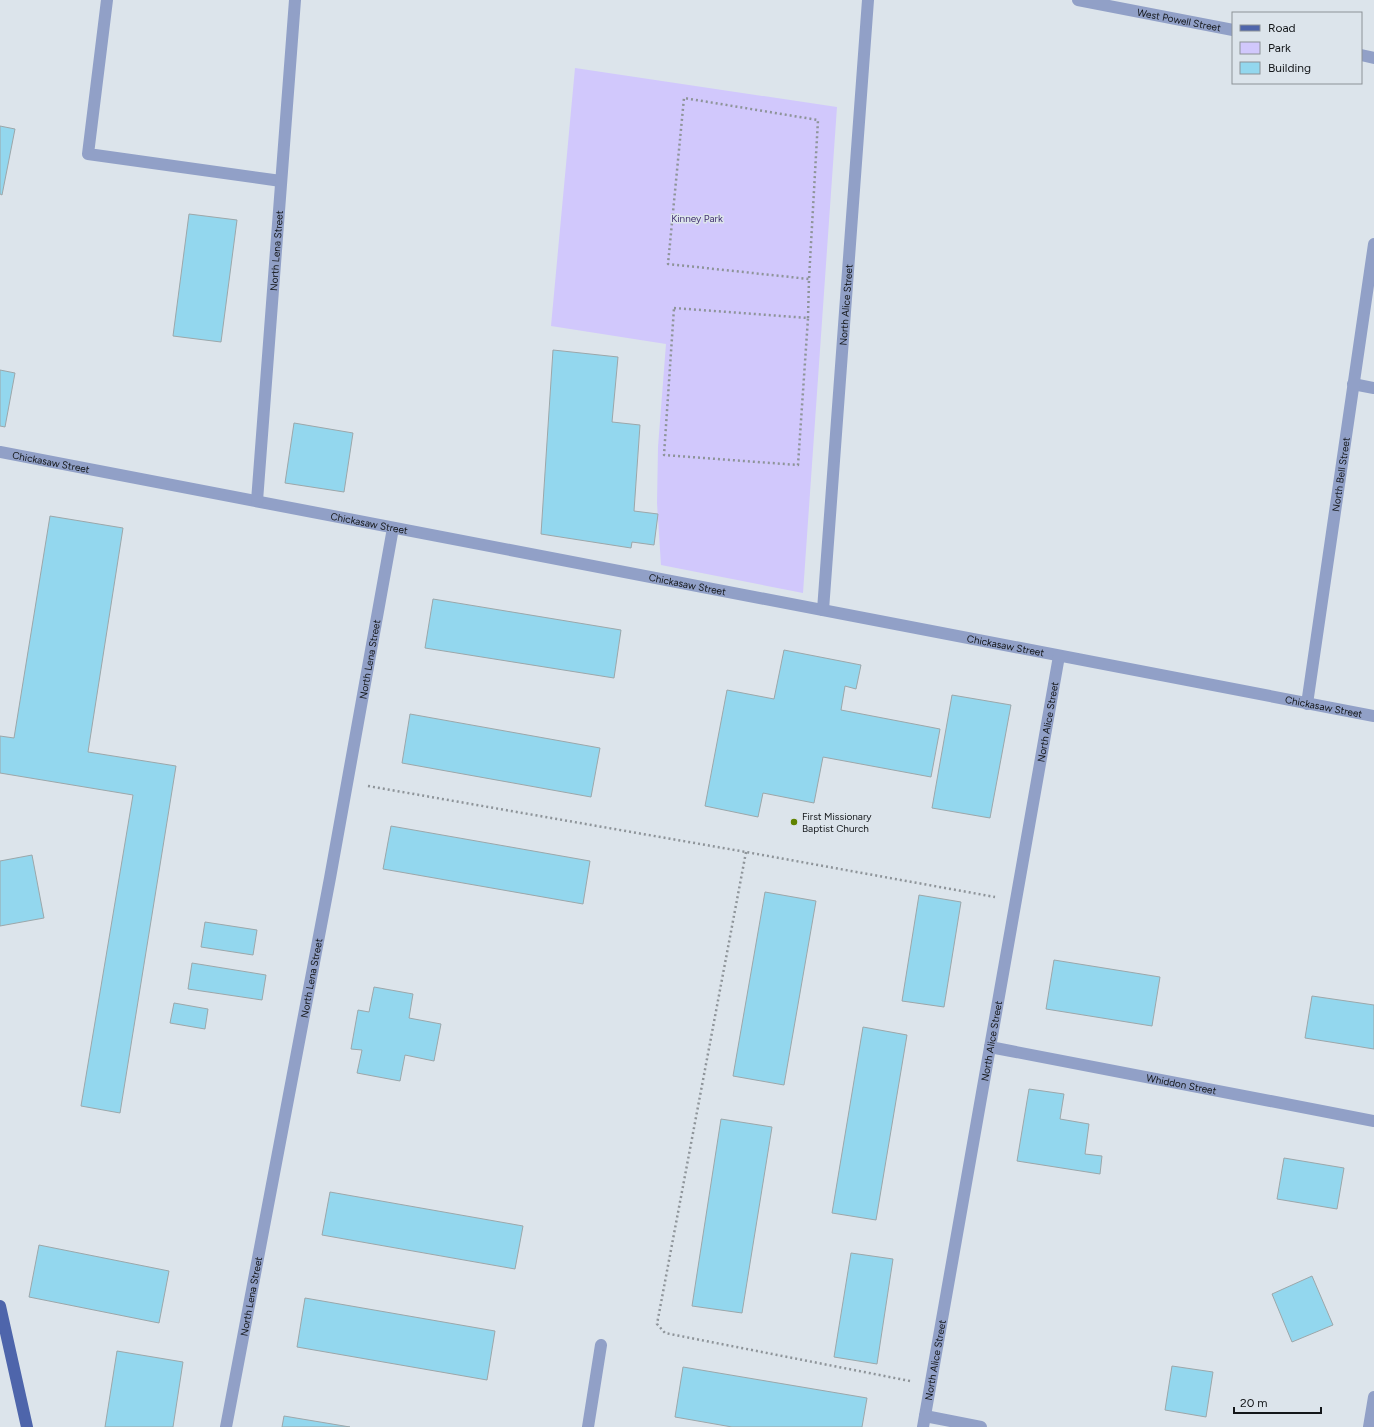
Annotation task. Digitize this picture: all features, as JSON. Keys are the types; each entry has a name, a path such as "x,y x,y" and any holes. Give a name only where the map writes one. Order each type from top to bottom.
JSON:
{"main road":[{"path":"0,1306 27,1427"}],"street":[{"path":"106,0 88,154 281,181"},
{"name":"North Lena Street","path":"257,501 295,0"},
{"name":"North Alice Street","path":"823,610 868,0"},
{"name":"West Powell Street","path":"1078,0 1232,30"},
{"path":"1362,55 1374,58"},
{"name":"North Bell Street","path":"1307,704 1374,244"},
{"path":"1353,384 1374,388"},
{"name":"Chickasaw Street","path":"0,452 1374,716"},
{"name":"North Lena Street","path":"226,1427 348,782 393,528"},
{"name":"North Alice Street","path":"924,1422 1059,656"},
{"name":"Whiddon Street","path":"990,1047 1374,1121"},
{"path":"588,1427 601,1345"},
{"path":"1368,1427 1374,1397"},
{"path":"924,1422 981,1427"}],"path":[{"path":"808,318 674,308 664,455 798,465 808,318 818,120 684,98 668,264 809,279"},
{"path":"348,782 1015,901"},
{"path":"746,852 657,1324 665,1333 930,1385"}],"green space":[{"name":"Kinney Park","path":"575,68 837,107 803,593 661,565 657,503 658,447 666,344 551,326"}],"building":[{"path":"0,126 15,129 2,195 0,194"},
{"path":"189,214 237,220 221,342 173,336"},
{"path":"553,350 618,357 612,422 640,425 634,511 658,514 654,545 632,542 631,548 541,534"},
{"path":"0,370 15,373 5,427 0,426"},
{"path":"294,423 353,433 344,492 285,483"},
{"path":"50,516 123,528 88,752 176,766 120,1113 81,1106 133,795 0,773 0,736 14,738"},
{"path":"433,599 621,630 614,678 425,648"},
{"path":"784,650 861,665 856,689 845,686 841,710 940,729 931,777 823,757 814,803 763,793 758,817 705,806 727,690 774,699"},
{"path":"952,695 1011,705 990,818 932,808"},
{"path":"410,714 600,748 591,797 402,763"},
{"path":"391,826 590,861 583,904 383,869"},
{"path":"32,855 44,918 0,926 0,861"},
{"path":"765,892 816,901 784,1085 733,1076"},
{"path":"919,895 961,902 944,1007 902,1001"},
{"path":"205,922 257,930 253,955 201,947"},
{"path":"1054,960 1160,977 1152,1026 1046,1009"},
{"path":"192,963 266,975 262,1000 188,989"},
{"path":"374,987 413,994 409,1018 441,1024 434,1061 405,1055 400,1081 357,1073 362,1050 351,1049 358,1010 369,1012"},
{"path":"1312,996 1374,1005 1374,1049 1305,1038"},
{"path":"174,1003 208,1009 205,1029 170,1023"},
{"path":"863,1027 907,1035 876,1220 832,1213"},
{"path":"1029,1089 1064,1094 1060,1119 1089,1124 1085,1154 1102,1156 1100,1174 1017,1161"},
{"path":"721,1119 772,1127 742,1313 692,1306"},
{"path":"1284,1158 1344,1168 1337,1209 1277,1199"},
{"path":"330,1192 523,1226 515,1269 322,1235"},
{"path":"39,1245 169,1271 159,1323 29,1297"},
{"path":"851,1253 893,1259 877,1364 834,1357"},
{"path":"1312,1276 1333,1325 1292,1342 1272,1294"},
{"path":"305,1298 495,1331 487,1380 297,1347"},
{"path":"117,1351 183,1362 173,1427 105,1427"},
{"path":"1172,1366 1213,1372 1206,1417 1165,1410"},
{"path":"683,1367 867,1398 862,1427 732,1427 675,1417"},
{"path":"284,1416 350,1427 282,1427"}],"place":[{"name":"First Missionary Baptist Church","path":"794,822"}]}
